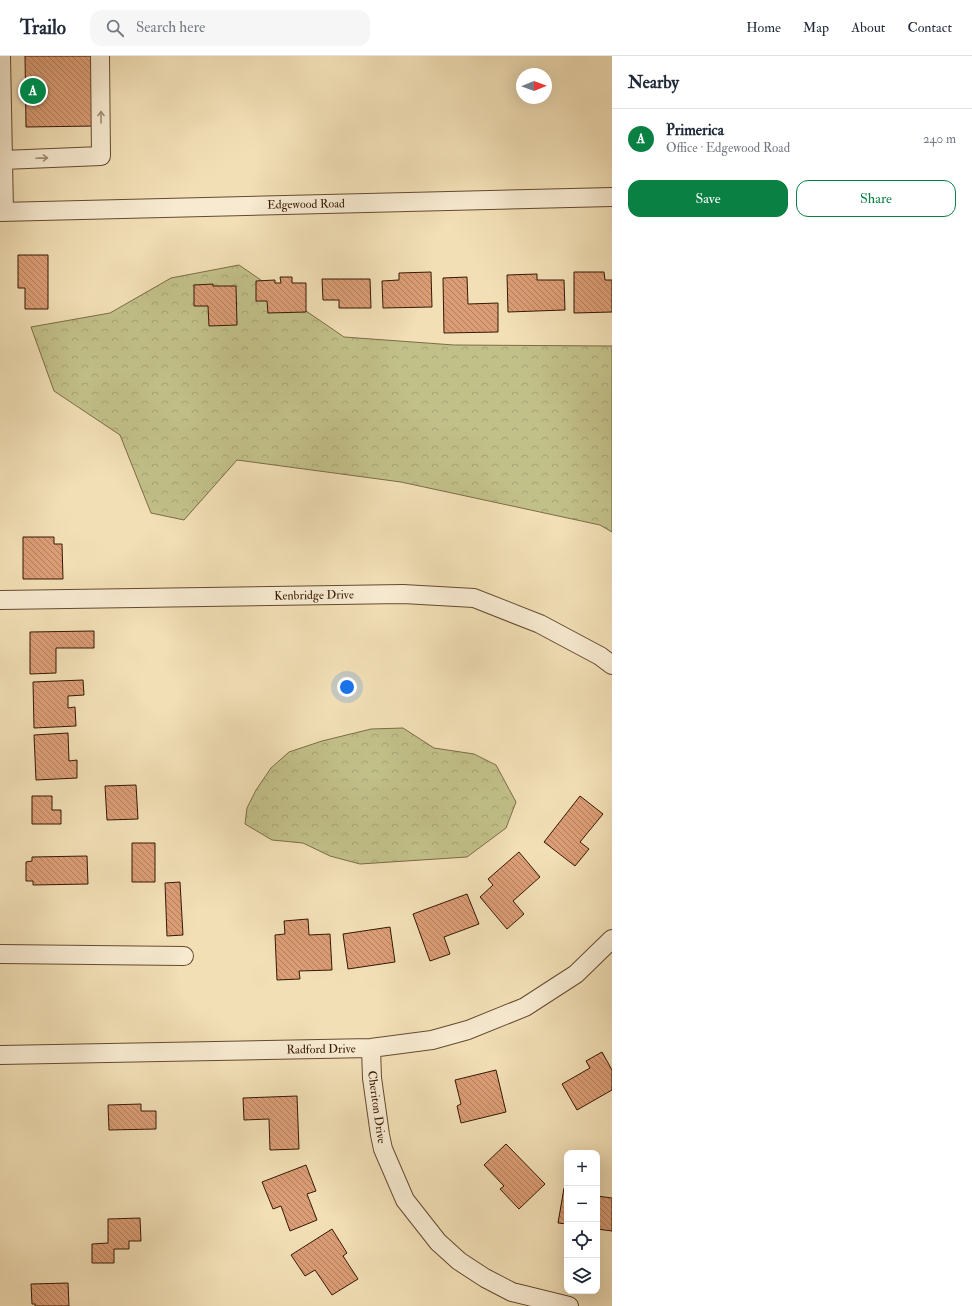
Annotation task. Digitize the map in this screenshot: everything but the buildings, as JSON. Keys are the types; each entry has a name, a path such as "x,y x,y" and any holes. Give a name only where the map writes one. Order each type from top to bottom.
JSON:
{"street":[{"path":"1,56 3,160 2,212"},
{"path":"3,160 101,156 100,56"},
{"name":"Edgewood Road","path":"2,212 612,197"},
{"name":"Kenbridge Drive","path":"0,600 403,594 474,598 540,624 600,656 612,665"},
{"name":"Radford Drive","path":"0,1055 371,1048 432,1040 468,1030 525,1007 576,974 612,939"},
{"path":"0,954 184,956"},
{"name":"Cheriton Drive","path":"371,1048 372,1078 381,1142 405,1200 438,1242 459,1261 485,1278 512,1292 568,1306"}],"green space":[{"path":"239,265 344,337 454,345 612,346 612,532 600,525 401,482 237,460 184,520 151,513 120,435 54,391 31,327 110,313 171,278"},
{"path":"403,728 434,748 474,754 496,765 516,802 506,828 467,857 360,864 330,856 303,843 272,840 245,824 247,808 256,790 271,768 289,752 322,741 371,729"}],"place":[{"name":"Primerica","path":"33,91"}]}
